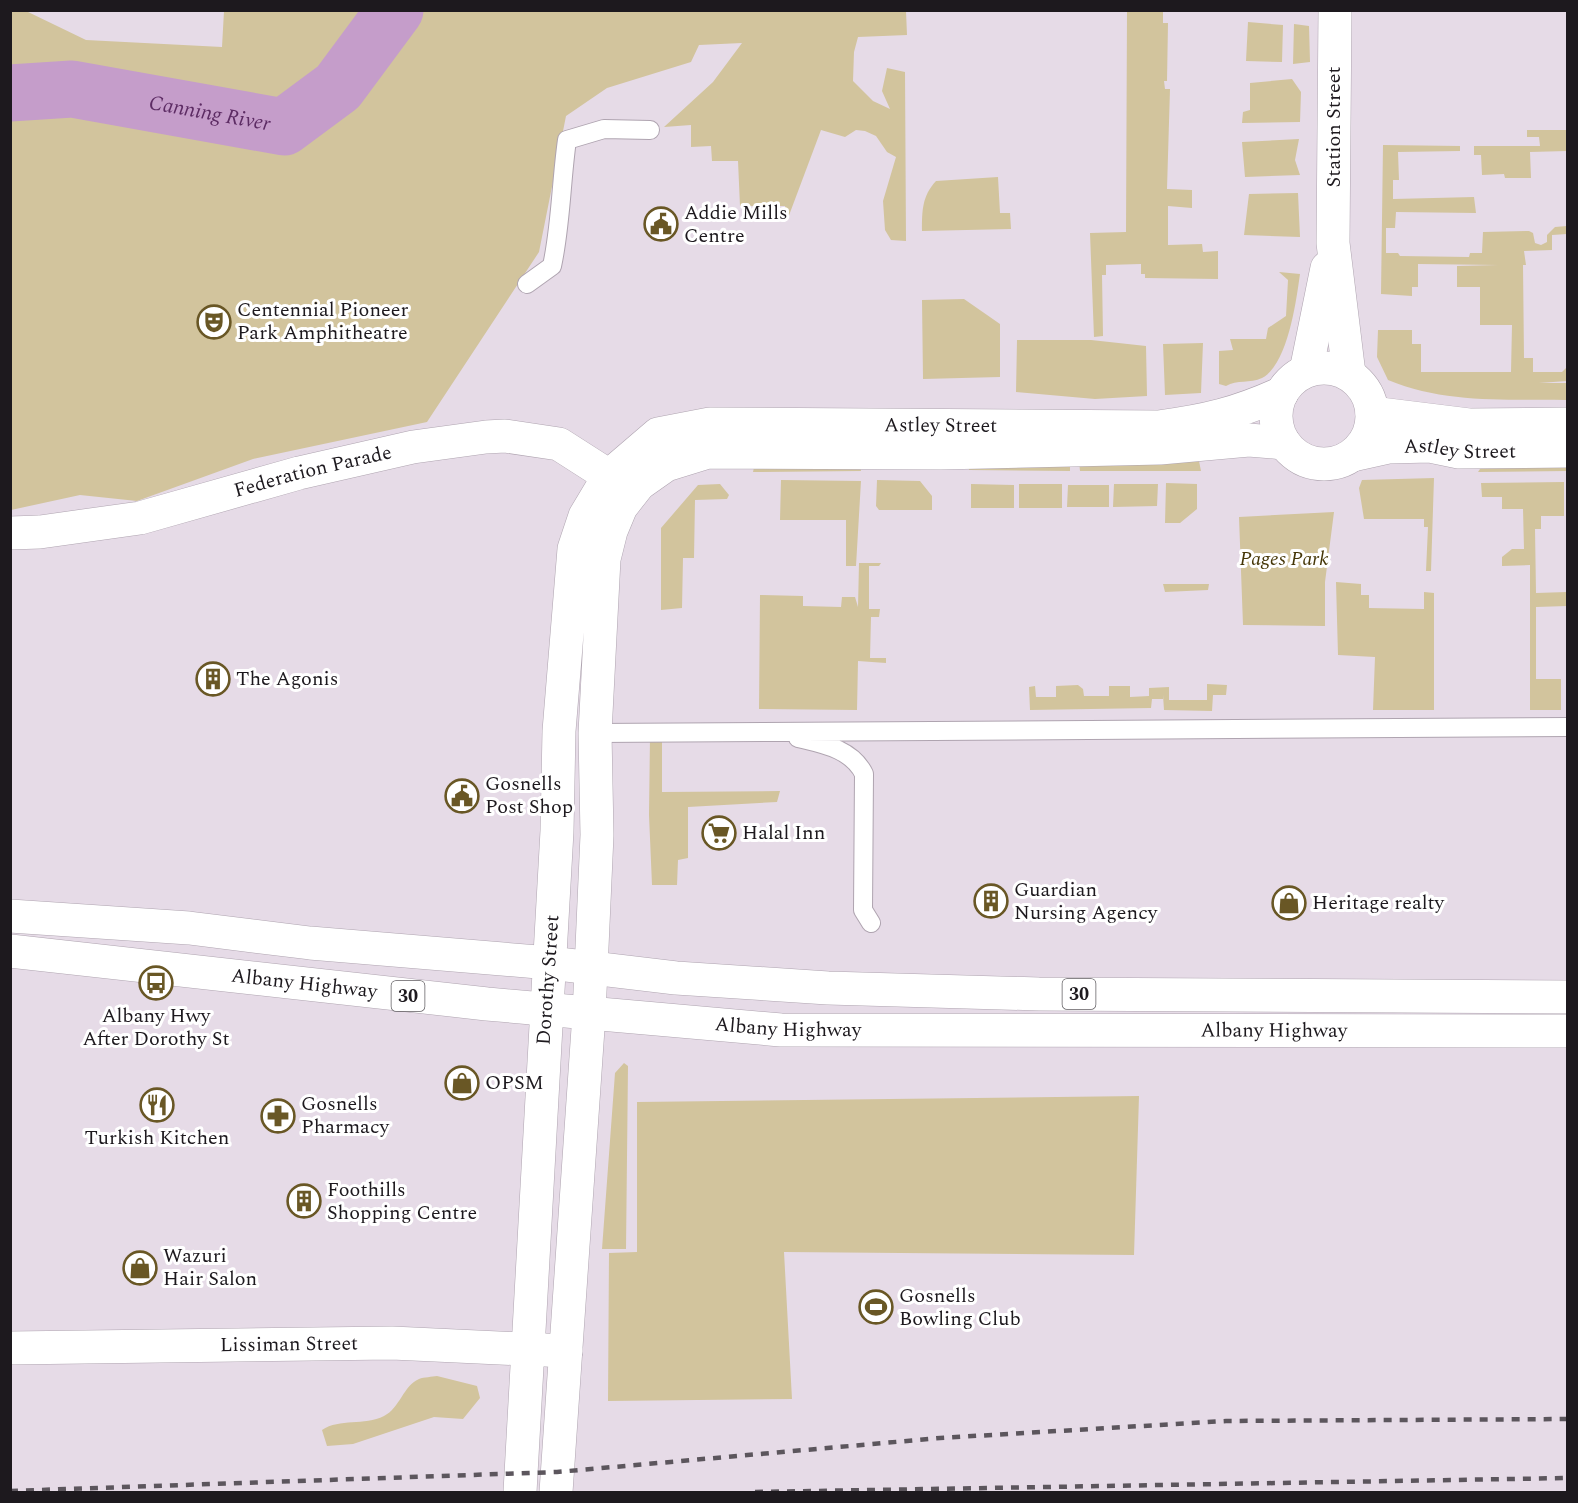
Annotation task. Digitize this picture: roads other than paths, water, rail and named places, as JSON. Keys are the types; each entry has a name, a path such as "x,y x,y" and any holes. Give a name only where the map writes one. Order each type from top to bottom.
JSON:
{"main road":[{"name":"Station Street","path":"1335,10 1333,243 1349,374"},
{"name":"Station Street","path":"1306,371 1333,243"},
{"path":"1328,368 1349,374 1366,391 1372,413 1368,436 1353,455 1335,463 1316,464 1298,457 1284,443 1278,427 1276,410 1282,393 1293,380 1306,371 1328,368"},
{"name":"Astley Street","path":"624,480 658,434 710,424 1158,428 1212,420 1249,408 1282,393"},
{"name":"Astley Street","path":"1372,413 1469,425 1568,424"},
{"name":"Federation Parade","path":"10,533 40,532 140,518 298,473 413,447 486,437 505,436 559,444 624,480"},
{"name":"Astley Street","path":"624,480 708,452 941,453 1160,447 1250,440 1284,443"},
{"name":"Astley Street","path":"1353,455 1389,447 1430,446 1459,452 1568,451"},
{"name":"Dorothy Street","path":"556,1492 592,967 597,835 595,733 604,560 611,531 621,507 624,480"},
{"name":"Dorothy Street","path":"520,1492 557,831 560,719 574,549 585,516 624,480"},
{"name":"Albany Highway","path":"10,916 189,928 310,944 550,963 676,978 828,988 1039,994 1568,997"},
{"name":"Albany Highway","path":"10,951 487,1004 781,1030 1568,1031"},
{"name":"Lissiman Street","path":"10,1348 392,1343 566,1351"}],"lane":[{"path":"527,284 552,266 560,230 560,198 567,140 604,129 650,130"},
{"path":"595,733 1568,727"},
{"path":"776,732 841,751 862,770 866,780 863,910 871,923"}],"waterway":[{"name":"Canning River","path":"10,93 72,89 284,127 338,87 395,10"}],"railway":[{"path":"10,1491 557,1472 940,1438 1226,1421 1568,1419"},
{"path":"755,1492 1568,1478"}],"place":[{"name":"Addie Mills Centre","path":"661,224"},
{"name":"Centennial Pioneer Park Amphitheatre","path":"214,322"},
{"name":"The Agonis","path":"213,679"},
{"name":"Gosnells Post Shop","path":"462,796"},
{"name":"Halal Inn","path":"719,833"},
{"name":"Guardian Nursing Agency","path":"991,901"},
{"name":"Heritage realty","path":"1289,903"},
{"name":"Albany Hwy After Dorothy St","path":"156,983"},
{"name":"OPSM","path":"462,1083"},
{"name":"Turkish Kitchen","path":"157,1105"},
{"name":"Gosnells Pharmacy","path":"278,1116"},
{"name":"Foothills Shopping Centre","path":"304,1201"},
{"name":"Wazuri Hair Salon","path":"140,1268"},
{"name":"Gosnells Bowling Club","path":"876,1307"}],"park label":[{"name":"Pages Park","path":"1284,559"}]}
